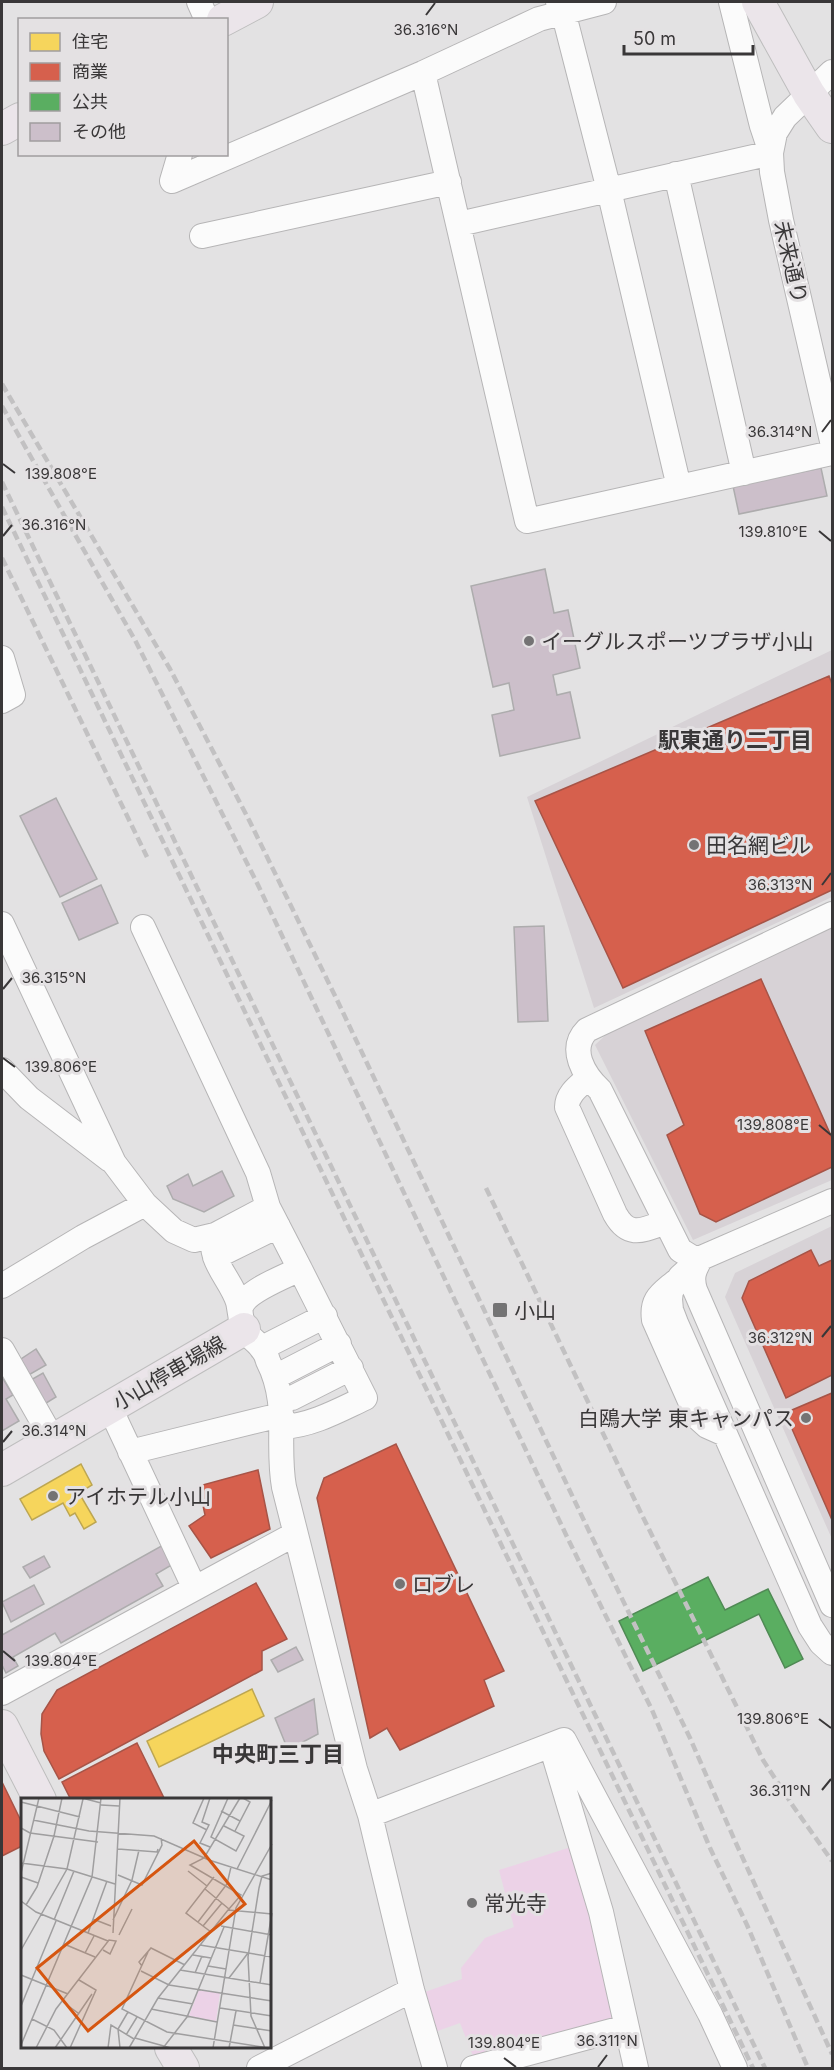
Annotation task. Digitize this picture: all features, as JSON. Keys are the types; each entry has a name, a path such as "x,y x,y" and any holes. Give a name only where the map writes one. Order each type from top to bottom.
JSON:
{"main road":[{"path":"227,18 257,2"},
{"path":"758,2 809,94 832,127"},
{"path":"2,129 18,120"},
{"name":"小山停車場線","path":"2,1470 110,1408 253,1339"},
{"path":"2,1726 39,1798"},
{"path":"172,2049 183,2068"}],"street":[{"path":"199,2 206,18"},
{"path":"179,156 172,181 423,73 539,19 560,6 604,2"},
{"path":"459,224 771,153 731,2"},
{"path":"560,6 609,190 679,487"},
{"name":"未来通り","path":"832,72 785,117 775,133 771,153 772,172 781,220 824,364 832,441"},
{"path":"423,73 527,521 832,453"},
{"path":"676,174 744,473"},
{"path":"202,236 449,182"},
{"path":"2,658 13,695 2,700"},
{"path":"701,1258 693,1258 680,1250 600,1090 588,1078 578,1051 581,1036 587,1030 832,914"},
{"path":"2,924 114,1163 145,1204 174,1231 215,1246 273,1216"},
{"path":"143,927 258,1173 273,1216 365,1398 297,1426 282,1415"},
{"path":"2,1070 29,1098 114,1163"},
{"path":"588,1078 571,1094 567,1107 615,1214 624,1227 633,1231 665,1222"},
{"path":"832,1201 701,1258 680,1277 671,1291 671,1310 810,1626 820,1643 832,1653"},
{"path":"2,1286 83,1237 145,1204"},
{"path":"215,1246 253,1339"},
{"path":"701,1258 693,1274 692,1282 695,1290 832,1605"},
{"path":"300,1269 255,1292 246,1299 240,1311 275,1377 282,1415 281,1469 295,1534 355,1769 370,1815 412,1990 435,2068"},
{"path":"253,1339 325,1316"},
{"path":"275,1377 339,1344"},
{"path":"2,1350 54,1440"},
{"path":"130,1452 282,1415 292,1398 351,1368"},
{"path":"110,1408 194,1587"},
{"path":"2,1693 295,1534"},
{"path":"370,1815 564,1740 710,2014 735,2068"},
{"path":"551,1745 601,1912 636,2068"},
{"path":"259,2068 412,1990"},
{"path":"473,2068 626,2027"}],"shaded area":[{"name":"田名網ビル","path":"832,650 832,897 594,1008 527,797"},
{"path":"832,928 832,1180 693,1240 595,1045 613,1028"},
{"name":"白鴎大学 東キャンパス","path":"832,1226 832,1539 725,1297 735,1273"},
{"path":"571,1847 616,2018 475,2061 460,2023 432,2033 422,1993 462,1979 461,1968 485,1938 514,1927 499,1870"}],"building: 住宅":[{"name":"アイホテル小山","path":"81,1464 92,1485 79,1493 96,1522 84,1529 75,1513 70,1516 63,1503 32,1520 20,1499"},
{"path":"252,1689 264,1716 159,1767 147,1741"}],"building: 商業":[{"name":"田名網ビル","path":"829,676 832,684 832,890 623,988 535,801"},
{"path":"761,979 832,1138 832,1167 716,1222 700,1214 667,1135 684,1125 645,1031"},
{"path":"811,1250 819,1266 832,1260 832,1375 786,1398 742,1298 749,1281"},
{"path":"832,1393 832,1520 785,1413"},
{"name":"ロブレ","path":"396,1444 504,1671 484,1680 494,1706 400,1750 387,1728 370,1738 317,1498 324,1478"},
{"path":"258,1470 270,1529 211,1558 189,1526 205,1515 199,1486"},
{"path":"256,1583 287,1639 262,1651 262,1670 59,1779 44,1751 41,1734 42,1714 57,1690"},
{"path":"137,1743 164,1798 70,1798 62,1782"},
{"path":"2,1782 21,1821 21,1846 2,1856"}],"building: 公共":[{"path":"708,1577 725,1610 768,1589 803,1659 785,1668 759,1614 643,1671 619,1621"}],"building: その他":[{"path":"821,468 827,496 739,514 733,486"},
{"name":"イーグルスポーツプラザ小山","path":"545,569 554,613 568,610 580,668 553,675 557,695 570,692 580,738 500,756 492,715 514,710 509,683 493,687 471,586"},
{"path":"56,798 97,879 60,897 20,816"},
{"path":"101,885 118,923 79,940 62,903"},
{"path":"544,926 548,1021 518,1022 514,927"},
{"path":"222,1171 234,1196 204,1212 173,1199 167,1186 188,1174 193,1186"},
{"path":"36,1349 46,1365 27,1376 18,1361"},
{"path":"43,1373 56,1397 43,1405 29,1381"},
{"path":"2,1377 13,1395 6,1399 19,1421 2,1431"},
{"path":"165,1544 175,1563 156,1574 163,1586 61,1643 55,1633 13,1657 18,1666 6,1673 2,1665 2,1635"},
{"path":"44,1556 50,1567 30,1578 23,1567"},
{"path":"34,1585 44,1604 11,1622 2,1602"},
{"path":"296,1647 303,1660 278,1672 271,1660"},
{"path":"314,1699 318,1734 288,1750 275,1718"}],"railway":[{"path":"2,384 170,669 249,820 690,1738 832,2054"},
{"path":"2,406 135,640 258,885 569,1541 652,1710 710,1848 747,1925 808,2068"},
{"path":"2,482 765,2068"},
{"path":"2,507 753,2068"},
{"path":"2,558 147,857"},
{"path":"486,1188 640,1511 763,1760 832,1861"}],"place":[{"name":"イーグルスポーツプラザ小山","path":"529,641"},
{"name":"田名網ビル","path":"694,845"},
{"name":"小山","path":"500,1310"},
{"name":"白鴎大学 東キャンパス","path":"806,1418"},
{"name":"アイホテル小山","path":"53,1496"},
{"name":"ロブレ","path":"400,1584"},
{"name":"常光寺","path":"472,1903"}],"district":[{"name":"駅東通り二丁目","path":"735,740"},
{"name":"中央町三丁目","path":"278,1754"}]}
